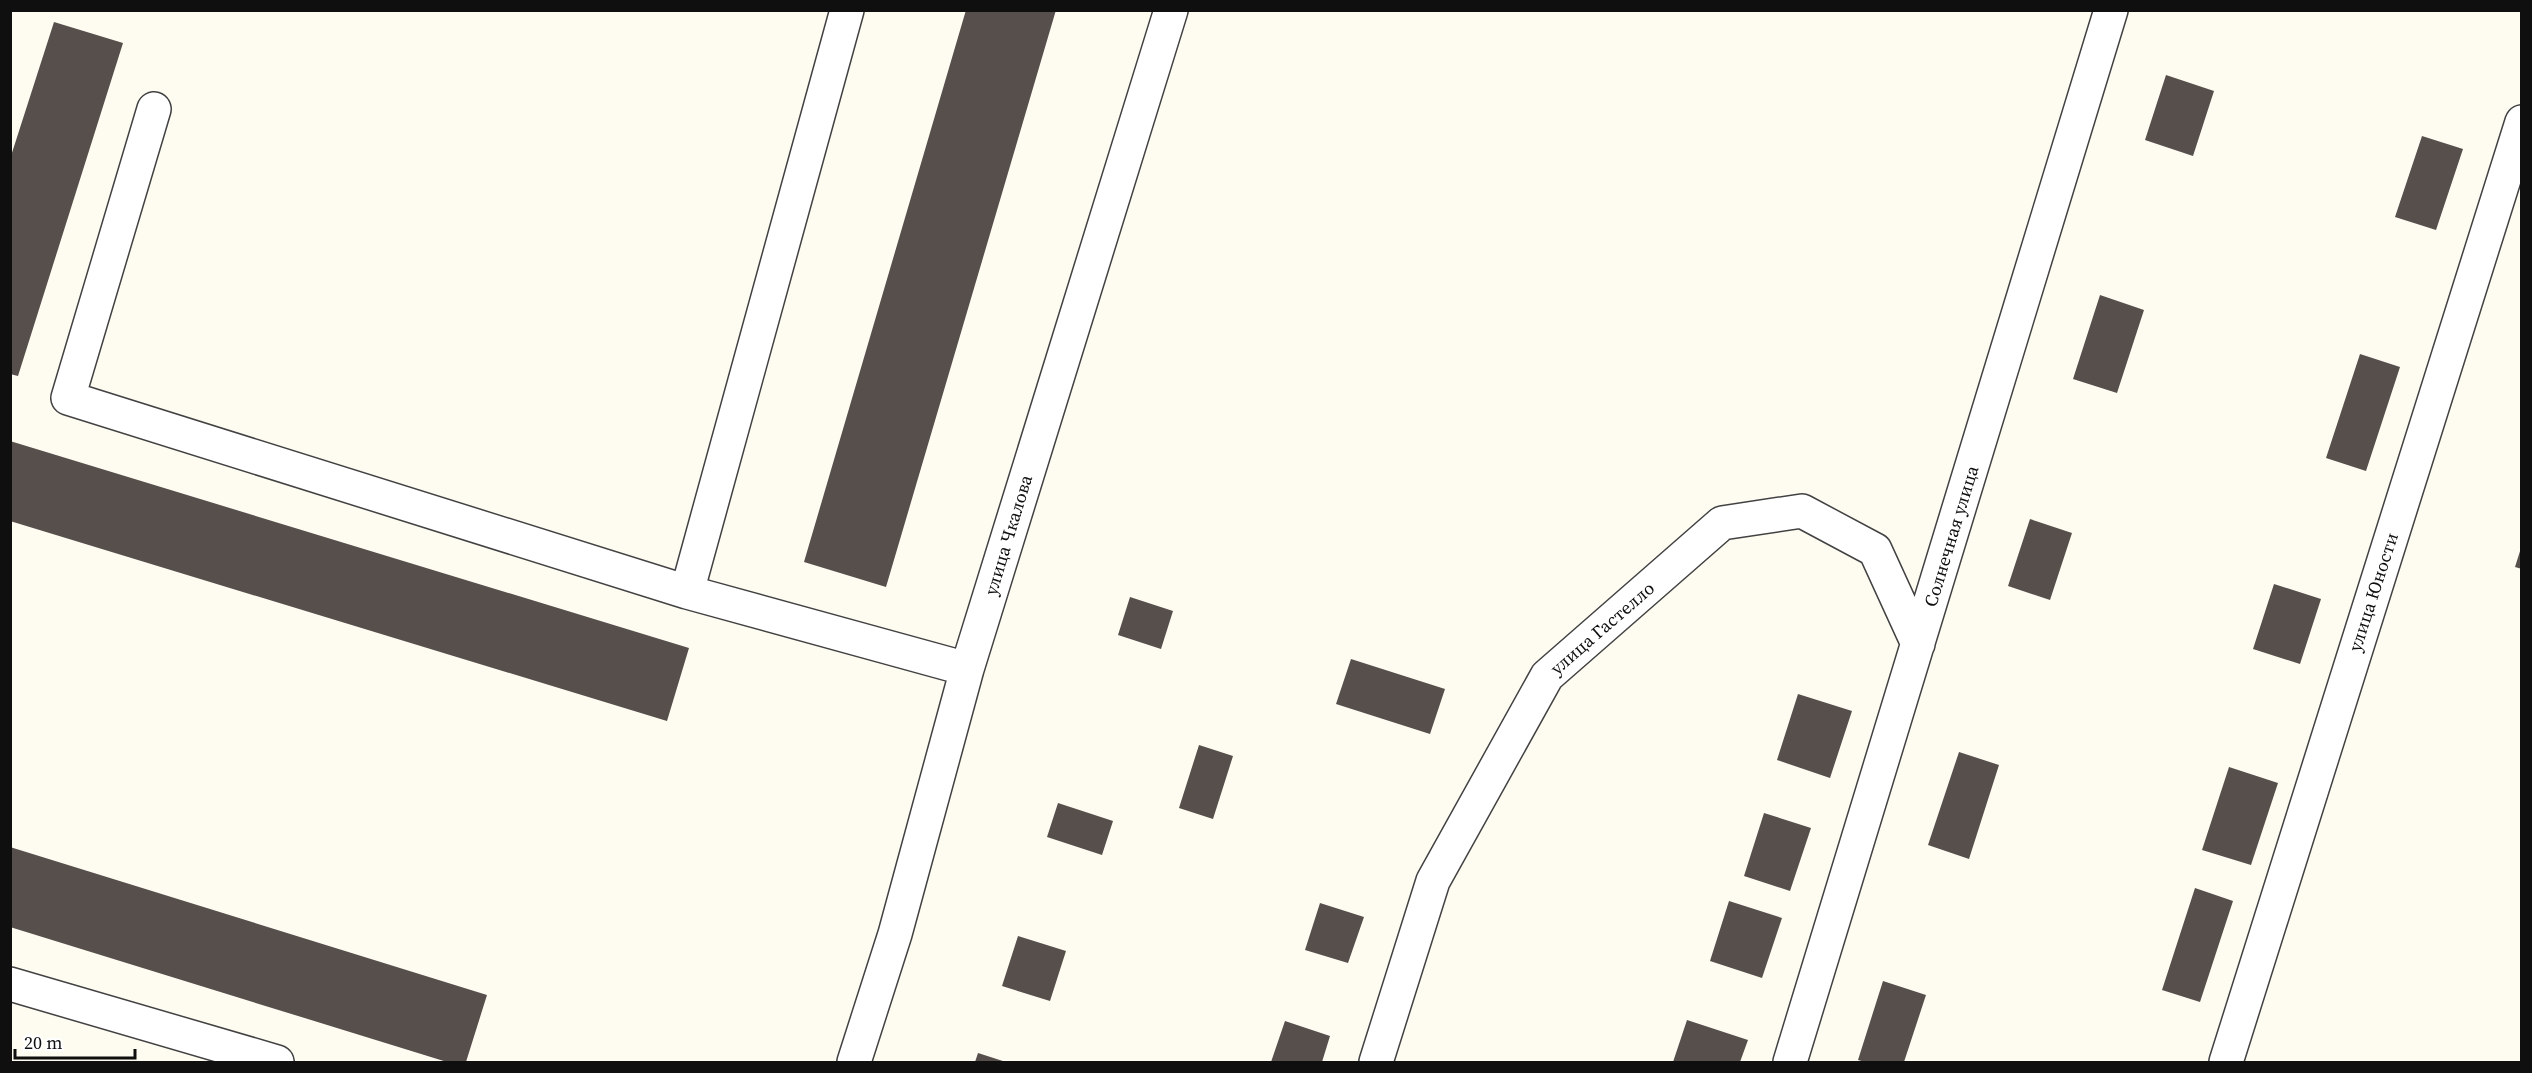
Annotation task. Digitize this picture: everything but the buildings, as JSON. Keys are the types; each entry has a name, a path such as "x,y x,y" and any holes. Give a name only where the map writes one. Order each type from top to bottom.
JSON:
{"street":[{"path":"687,592 847,10"},
{"name":"улица Чкалова","path":"854,1062 895,934 967,669 1171,10"},
{"name":"Солнечная улица","path":"1791,1062 2111,10"},
{"path":"154,109 68,398 687,592 967,669"},
{"name":"улица Юности","path":"2226,1062 2522,122"},
{"name":"улица Гастелло","path":"1376,1062 1433,881 1547,676 1722,523 1802,511 1875,550 1918,644"},
{"path":"10,984 277,1062"}]}
